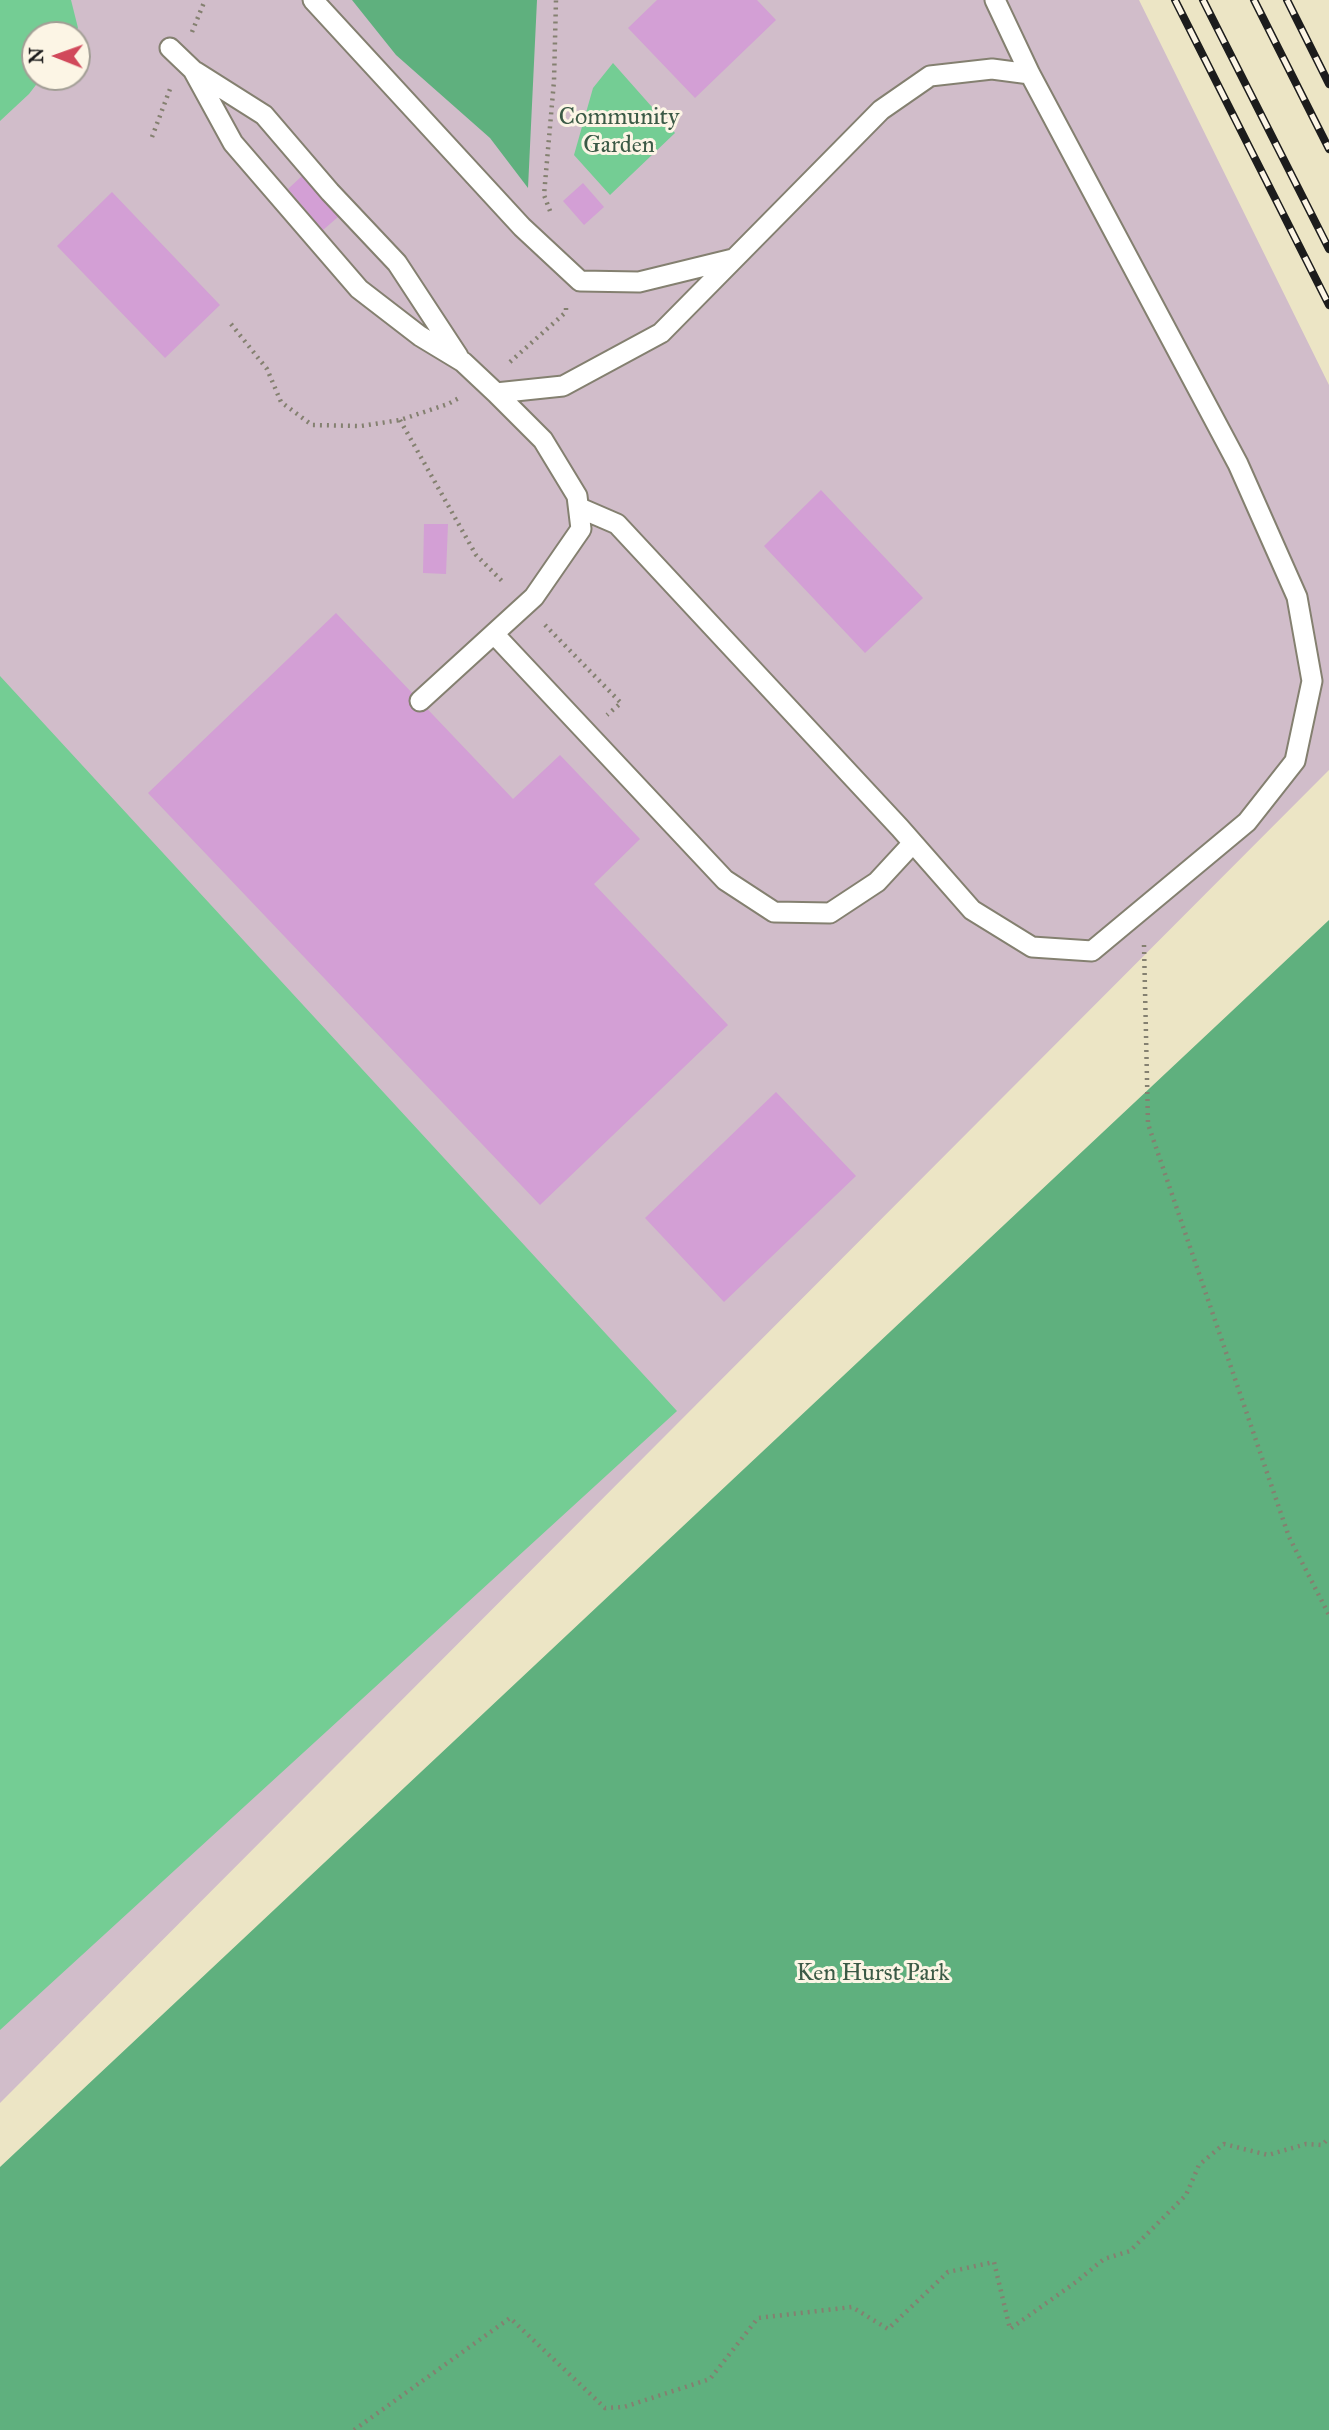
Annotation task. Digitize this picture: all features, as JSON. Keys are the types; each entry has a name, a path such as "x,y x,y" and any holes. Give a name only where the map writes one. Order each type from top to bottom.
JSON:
{"lane":[{"path":"313,0 522,227 580,281 639,282 734,259"},
{"path":"580,508 617,524 972,909 1032,947 1092,951 1247,822 1295,761 1311,681 1297,597 1238,464 1030,74 995,0"},
{"path":"170,48 193,70 264,116 397,263 463,362"},
{"path":"491,388 563,386 661,333 881,110 930,76 992,69 1030,74"},
{"path":"193,70 233,143 359,289 420,336 463,362 491,388 543,440 577,496 581,529 534,597 420,701"},
{"path":"495,635 725,880 774,912 830,913 877,883 913,843"}],"path":[{"path":"551,212 544,194 554,81 556,0"},
{"path":"231,324 267,369 281,402 312,425 361,426 400,420 491,388 566,312 566,269"},
{"path":"1143,908 1148,1124 1289,1537 1329,1615"},
{"path":"354,2430 510,2318 605,2408 624,2407 710,2379 758,2318 852,2308 888,2329 948,2272 994,2262 1010,2329 1104,2259 1130,2251 1186,2195 1199,2165 1224,2144 1268,2155 1306,2144 1322,2145 1329,2138"}],"shaded area":[{"path":"0,0 1139,0 1329,385 1329,770 0,2103"}],"green space":[{"path":"0,0 71,0 76,21 21,21 21,91 31,91 0,121"},
{"path":"352,0 537,0 528,188 490,138 396,55"},
{"name":"Community Garden","path":"613,63 675,133 610,195 574,155 593,88"},
{"path":"0,676 677,1411 0,2030"},
{"name":"Ken Hurst Park","path":"1329,920 1329,2430 0,2430 0,2167"}],"building":[{"path":"657,0 757,0 776,20 695,98 628,28"},
{"path":"302,176 338,217 323,230 288,189"},
{"path":"583,183 604,207 584,225 563,201"},
{"path":"112,192 220,305 165,358 57,246"},
{"path":"821,490 923,598 865,653 764,546"},
{"path":"424,524 448,524 446,574 423,573"},
{"path":"336,613 513,799 560,755 640,839 594,884 728,1025 540,1205 148,793"},
{"path":"776,1092 856,1176 724,1302 645,1218"}],"railway":[{"path":"1175,0 1329,305"},
{"path":"1203,0 1329,249"},
{"path":"1254,0 1329,149"},
{"path":"1287,0 1329,84"}]}
